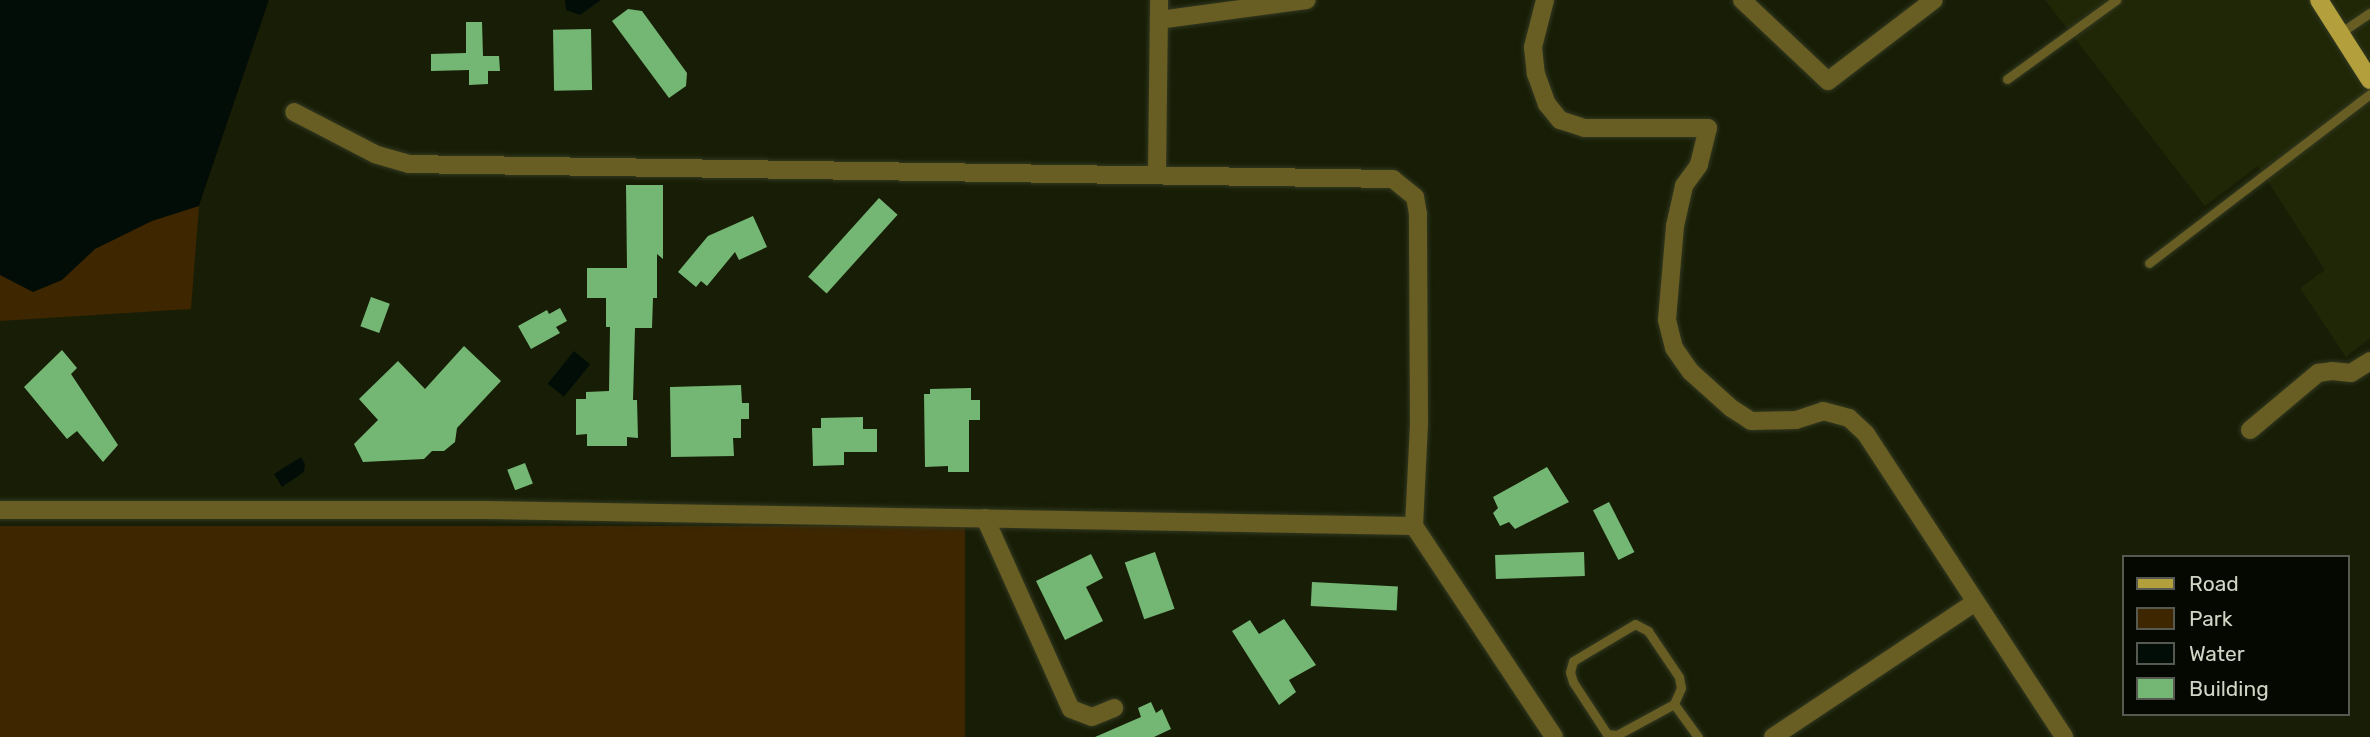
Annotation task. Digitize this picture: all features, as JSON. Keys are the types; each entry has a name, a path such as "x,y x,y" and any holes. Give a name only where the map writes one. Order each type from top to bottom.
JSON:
{"main road":[{"path":"2319,0 2369,76"}],"street":[{"path":"1157,173 1159,0"},
{"path":"1159,20 1307,0"},
{"path":"1545,0 1533,47 1536,74 1547,104 1560,120 1584,128 1708,128 1699,164 1684,186 1675,226 1667,320 1674,348 1691,372 1731,408 1751,421 1796,420 1823,411 1849,418 1873,445 2064,737"},
{"path":"1742,0 1828,82 1934,0"},
{"path":"294,112 374,154 409,164 1157,173 1382,178 1399,182 1415,197 1418,214 1419,423 1414,526 1554,737"},
{"path":"2250,430 2318,373 2332,370 2351,373 2370,360"},
{"path":"0,510 483,510 1414,526"},
{"path":"985,518 1071,709 1093,717 1114,708"},
{"path":"1773,737 1974,603"}],"lane":[{"path":"2007,79 2116,0"},
{"path":"2340,33 2370,13"},
{"path":"2149,263 2370,94"},
{"path":"1635,624 1648,631 1679,677 1681,688 1674,704 1617,735 1607,734 1573,682 1570,673 1573,661 1635,624"},
{"path":"1674,704 1698,737"}],"shaded area":[{"path":"2045,0 2370,0 2370,338 2346,357 2300,288 2325,270 2258,166 2205,206"}],"green space":[{"path":"152,0 269,0 199,206 191,309 0,321 0,97"},
{"path":"0,526 965,526 965,737 0,737"}],"water":[{"path":"0,0 269,0 199,206 152,221 95,249 62,280 33,292 0,275"},
{"path":"565,0 601,0 580,15 566,10"},
{"path":"574,351 590,364 564,397 548,384"},
{"path":"301,457 305,464 304,472 282,487 274,474"}],"building":[{"path":"628,9 642,11 687,73 686,86 669,98 612,21"},
{"path":"466,22 482,22 483,56 499,56 500,71 488,71 488,84 469,85 469,70 431,71 431,54 466,53"},
{"path":"591,29 592,90 554,91 553,30"},
{"path":"626,185 663,185 663,259 657,254 657,298 653,298 652,328 635,328 633,400 637,400 638,438 627,437 627,446 587,446 587,434 576,435 576,399 586,399 586,392 609,391 610,327 606,327 606,298 587,298 587,268 627,268"},
{"path":"879,198 898,215 827,294 808,277"},
{"path":"753,216 767,247 739,260 735,252 707,286 701,281 696,287 678,272 708,236"},
{"path":"371,297 390,304 379,333 360,326"},
{"path":"560,308 567,321 556,327 560,333 531,349 518,326 547,310 549,314"},
{"path":"464,346 501,381 457,428 455,442 444,451 432,451 424,459 363,462 354,444 378,420 359,399 398,361 425,389"},
{"path":"62,350 77,368 71,374 118,445 103,462 77,431 67,439 24,387"},
{"path":"741,385 742,403 749,403 749,419 741,419 741,438 733,438 734,456 671,457 670,387"},
{"path":"971,388 971,400 980,400 980,420 969,420 969,472 948,472 948,466 925,467 924,394 930,394 930,389"},
{"path":"863,417 863,429 877,429 877,452 844,452 844,465 813,466 812,428 821,428 821,418"},
{"path":"525,463 533,484 515,490 507,470"},
{"path":"1547,467 1569,502 1515,529 1509,522 1500,526 1493,513 1498,508 1493,497"},
{"path":"1609,502 1634,552 1618,560 1593,510"},
{"path":"1155,552 1175,609 1144,619 1125,562"},
{"path":"1584,552 1585,576 1496,579 1495,555"},
{"path":"1091,554 1103,578 1086,587 1103,621 1065,640 1036,581"},
{"path":"1312,582 1398,587 1397,610 1311,606"},
{"path":"1284,619 1316,665 1289,680 1296,692 1279,705 1232,631 1250,620 1259,634"},
{"path":"1151,702 1156,713 1162,709 1171,729 1154,737 1095,737 1141,717 1138,708"}]}
